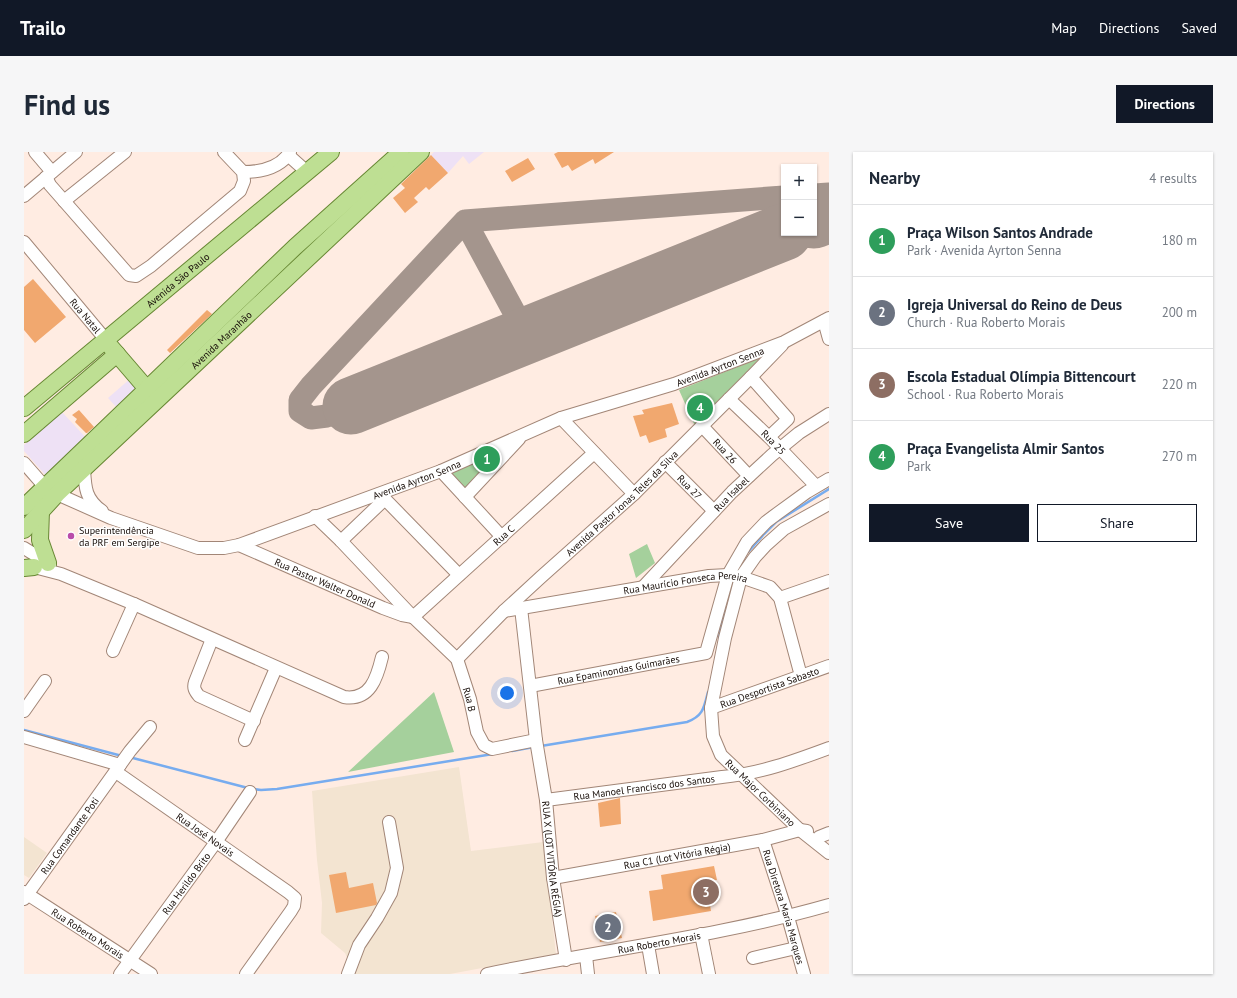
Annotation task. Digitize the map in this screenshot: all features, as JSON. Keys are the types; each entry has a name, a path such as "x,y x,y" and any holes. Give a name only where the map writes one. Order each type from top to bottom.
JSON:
{"main road":[{"name":"Avenida São Paulo","path":"24,408 308,172 330,152"},
{"name":"Avenida Maranhão","path":"24,507 84,468 401,152"},
{"name":"Avenida Maranhão","path":"24,530 41,511 51,490 147,389 421,152"},
{"name":"Rua Natal","path":"106,340 147,389"},
{"path":"24,434 117,354"},
{"path":"32,565 40,540 41,511"}],"street":[{"path":"35,152 49,174 50,185 129,275 136,276 151,266 240,191 244,181 243,172 224,152"},
{"path":"24,196 76,152"},
{"path":"64,202 124,152"},
{"path":"243,172 264,170 280,162 289,153 308,172"},
{"name":"Rua Natal","path":"24,242 106,340"},
{"path":"826,320 829,339"},
{"name":"Avenida Ayrton Senna","path":"51,490 111,518 198,548 211,549 239,545 315,516 382,496 561,418 674,384 784,342 826,320"},
{"name":"Avenida Pastor Jonas Teles da Silva","path":"457,659 504,611 634,494 784,342"},
{"path":"751,377 788,419 769,437"},
{"name":"Rua 25","path":"729,399 769,437 816,486"},
{"name":"Rua Isabel","path":"644,586 749,476 799,433 829,414"},
{"path":"561,418 634,494"},
{"name":"Rua 26","path":"702,426 749,476"},
{"path":"465,497 523,435"},
{"name":"Rua C","path":"413,617 594,453"},
{"name":"Rua 27","path":"666,462 714,511"},
{"path":"24,463 51,490"},
{"name":"Avenida Ayrton Senna","path":"84,468 87,495 97,508 111,518"},
{"path":"441,471 502,537"},
{"path":"728,575 747,542 755,533 778,513 816,486 829,479"},
{"path":"341,541 382,496 459,575"},
{"name":"Rua Major Corbiniano","path":"829,504 784,529 755,557 742,577 725,638 711,708 713,736 718,751 728,764 743,775 800,830 829,853"},
{"name":"Rua B","path":"315,516 341,541 413,617 457,659 470,699 477,732 484,745 492,749 536,740"},
{"name":"Rua Pastor Walter Donald","path":"239,545 383,608 402,615 413,617"},
{"path":"24,548 32,565 62,574 134,604 336,694 352,698 358,697 365,693 375,682 382,657"},
{"name":"Rua Maurício Fonseca Pereira","path":"504,611 644,586 709,576 728,575 742,577 770,587 780,598"},
{"name":"Rua Epaminondas Guimarães","path":"530,686 706,653 728,575"},
{"path":"802,676 780,598 829,581"},
{"path":"113,651 134,604"},
{"name":"RUA X (LOT VITÓRIA RÉGIA)","path":"521,608 536,740 546,800 553,878 566,960"},
{"path":"212,639 195,682 195,690 199,696 254,721"},
{"name":"Rua Desportista Sabasto","path":"711,708 829,666"},
{"path":"245,740 276,668"},
{"path":"24,711 44,681"},
{"name":"Rua Comandante Poti","path":"25,895 130,751 150,726"},
{"name":"Rua José Novais","path":"24,737 118,769 216,842 295,898 292,911 246,974"},
{"name":"Rua Manoel Francisco dos Santos","path":"546,800 743,775 773,767 829,748"},
{"name":"Rua Herildo Brito","path":"120,974 216,842 250,792"},
{"path":"348,974 359,945 391,893 397,868 389,822"},
{"name":"Rua Major Corbiniano","path":"800,830 824,835 829,844"},
{"name":"Rua C1 (Lot Vitória Régia)","path":"553,878 764,840 800,830"},
{"name":"Rua Diretora Maria Marques","path":"764,840 788,916 804,974"},
{"name":"Rua Roberto Morais","path":"25,895 151,974"},
{"name":"Rua Roberto Morais","path":"490,974 648,945 788,916 829,904"},
{"path":"701,934 709,974"},
{"path":"648,945 653,974"},
{"path":"753,958 796,948"},
{"path":"586,956 588,974"}],"shaded area":[{"path":"434,152 484,152 469,164 463,156 448,173 431,155"},
{"path":"131,378 141,388 118,409 108,398"},
{"path":"62,412 89,441 48,478 24,451 24,445"},
{"path":"459,767 471,851 543,842 556,954 450,974 342,974 349,962 345,953 321,933 322,903 312,791"},
{"path":"24,837 47,853 29,878 24,875"}],"green space":[{"path":"760,358 695,426 679,390"},
{"path":"508,445 465,491 449,473"},
{"path":"647,544 655,563 636,578 629,554"},
{"path":"434,692 454,752 348,772"}],"building":[{"path":"558,152 614,152 595,164 593,159 572,171 568,165 562,168 554,154"},
{"path":"431,155 448,173 429,190 426,187 414,198 418,202 405,213 393,198 405,188 401,184"},
{"path":"528,158 535,169 512,182 505,171"},
{"path":"33,279 66,317 35,343 24,330 24,287"},
{"path":"207,310 212,314 170,353 167,350"},
{"path":"672,403 679,424 665,429 667,437 649,443 646,435 640,437 633,416 644,414 642,410"},
{"path":"79,410 94,427 87,433 75,422 77,419 72,415"},
{"path":"620,798 621,824 600,827 598,803"},
{"path":"714,866 717,880 706,881 711,911 653,921 649,891 663,889 661,875"},
{"path":"346,872 349,888 373,883 377,903 376,905 336,913 329,875"},
{"path":"616,912 622,938 600,942 595,916"}],"waterway":[{"path":"748,552 776,522 829,489"},
{"path":"719,638 725,606"},
{"path":"541,746 687,722 700,714 708,692"},
{"path":"24,730 122,756"},
{"path":"512,751 534,747"},
{"path":"253,789 277,789 493,754"},
{"path":"129,757 248,788"}],"taxiway":[{"path":"817,195 829,194"},
{"path":"351,406 327,416 311,418 300,411 300,400 311,386 465,221 781,197"},
{"path":"465,221 527,336"}],"runway":[{"path":"817,219 829,214"},
{"path":"351,406 781,233"}],"place":[{"name":"Praça Evangelista Almir Santos","path":"700,408"},
{"name":"Praça Wilson Santos Andrade","path":"487,459"},
{"name":"Superintendência da PRF em Sergipe","path":"71,536"},
{"name":"Escola Estadual Olímpia Bittencourt","path":"706,892"},
{"name":"Igreja Universal do Reino de Deus","path":"608,927"}]}
